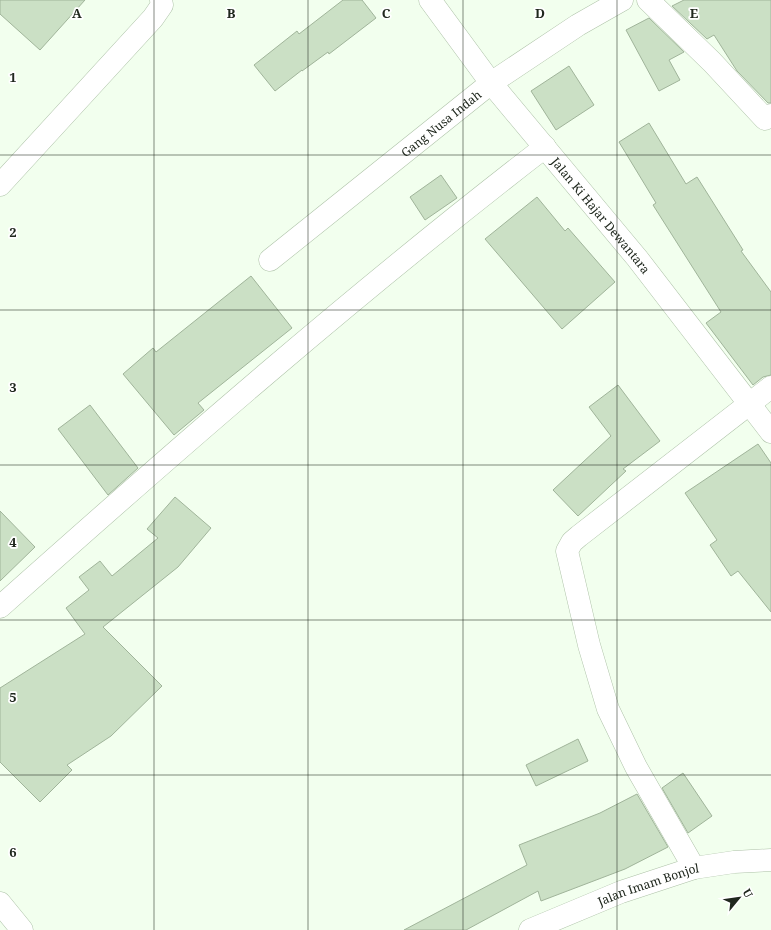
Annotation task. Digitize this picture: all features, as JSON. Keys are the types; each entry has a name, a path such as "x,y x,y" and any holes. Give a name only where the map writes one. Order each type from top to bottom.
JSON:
{"street":[{"path":"0,185 154,18 162,5 161,0"},
{"name":"Jalan Ki Hajar Dewantara","path":"430,0 491,83 637,258 771,432"},
{"name":"Gang Nusa Indah","path":"270,260 491,83 572,29 622,0"},
{"path":"648,0 769,119"},
{"path":"0,607 404,258 545,147"},
{"path":"694,868 636,767 608,709 589,645 567,551 572,542 579,536 771,387"},
{"name":"Jalan Imam Bonjol","path":"530,930 621,892 694,868 734,862 771,860"},
{"path":"0,903 22,930"}],"building":[{"path":"0,0 85,0 40,50 0,14"},
{"path":"343,0 362,0 376,18 329,54 328,52 275,91 254,65 297,31 299,34"},
{"path":"684,0 771,0 771,103 768,103 737,71 714,35 707,39 672,6"},
{"path":"649,18 684,52 669,60 680,80 659,91 626,30"},
{"path":"569,66 594,105 556,130 531,91"},
{"path":"649,123 686,184 697,177 743,250 741,251 771,292 771,375 763,377 753,385 706,323 721,312 653,205 656,203 619,142"},
{"path":"441,175 457,198 425,220 410,197"},
{"path":"537,197 565,231 568,228 615,282 562,329 485,239"},
{"path":"251,276 292,328 198,403 204,410 174,435 123,374 153,348 156,352"},
{"path":"618,385 660,441 623,469 626,471 578,516 553,490 611,436 589,407"},
{"path":"90,405 138,468 108,495 58,429"},
{"path":"758,444 771,463 771,612 738,571 731,576 710,545 717,540 685,493"},
{"path":"175,497 211,528 178,567 103,627 162,686 111,736 67,765 72,770 40,802 0,762 0,688 85,634 66,608 89,590 79,577 100,561 112,576 158,538 147,529"},
{"path":"0,511 35,547 0,581"},
{"path":"578,739 588,761 536,786 526,765"},
{"path":"683,773 712,816 688,833 662,788"},
{"path":"637,794 668,847 625,869 541,901 538,891 466,930 404,930 527,865 519,845 600,813"}]}
